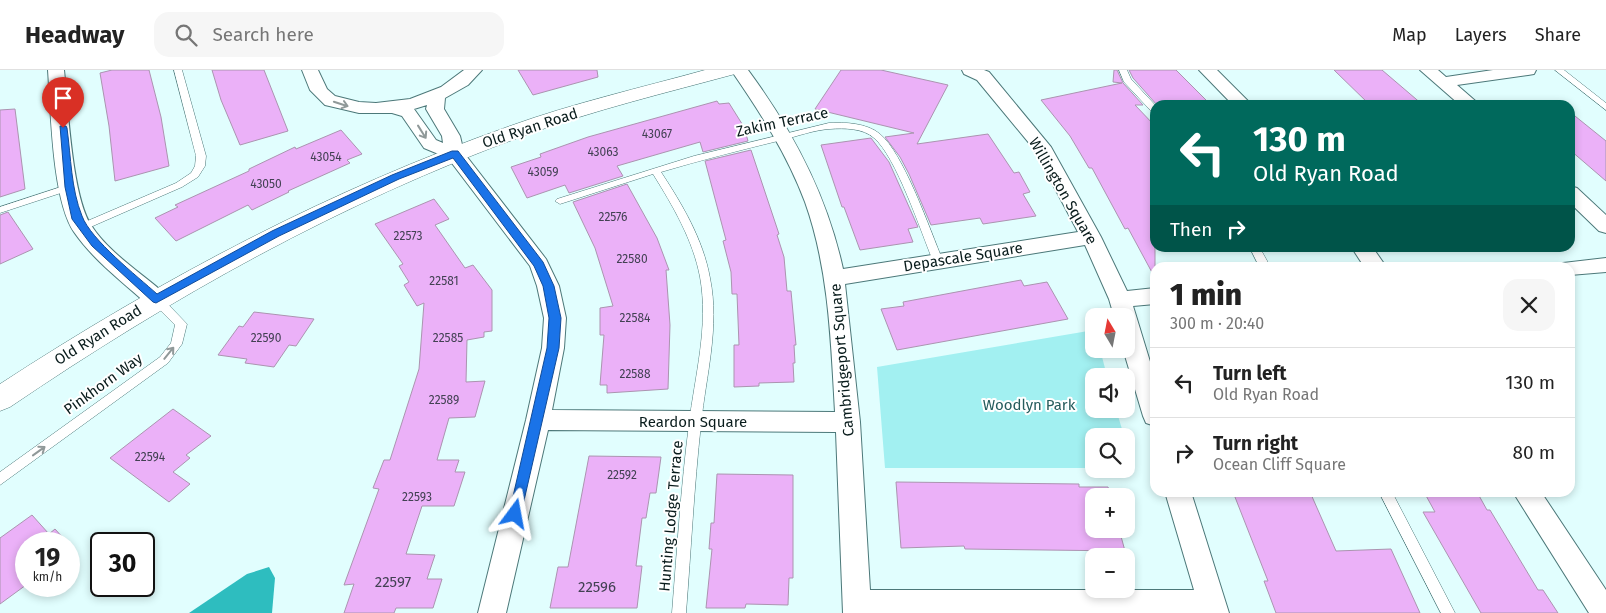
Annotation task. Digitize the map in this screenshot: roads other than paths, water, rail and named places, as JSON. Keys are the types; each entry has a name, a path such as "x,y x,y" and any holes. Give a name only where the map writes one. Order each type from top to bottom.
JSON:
{"street":[{"path":"56,70 70,187 77,219 95,243 156,299"},
{"path":"310,70 317,87 328,99 352,107 409,105 437,96 461,84 474,70"},
{"name":"Old Ryan Road","path":"0,398 156,299 269,237 387,181 455,154 568,114 728,70"},
{"name":"Cambridgeport Square","path":"739,70 756,91 784,136 815,205 835,278 840,308 848,422 857,608"},
{"path":"1207,70 1238,100"},
{"path":"1428,70 1465,100"},
{"path":"1444,82 1528,70"},
{"name":"Willington Square","path":"979,72 1042,147 1092,238 1122,308"},
{"path":"437,96 435,109 452,136 455,154 539,264 548,286 555,318 553,348 538,420 492,613"},
{"path":"391,107 408,112 430,144 455,154"},
{"path":"1575,197 1606,226"},
{"name":"Depascale Square","path":"835,278 1092,238"},
{"path":"1575,268 1606,266"},
{"path":"1122,308 1150,298"},
{"path":"1135,350 1150,400"},
{"name":"Reardon Square","path":"538,420 848,422"},
{"path":"857,608 1214,608 1180,497"},
{"path":"1529,497 1605,613"}],"lane":[{"path":"82,227 179,185 195,175 200,166 200,156 178,70"},
{"path":"1123,70 1127,80 1150,105"},
{"path":"1559,70 1606,107"},
{"name":"Zakim Terrace","path":"560,201 655,170 743,145 827,127 845,126 863,129 877,136 885,144 938,261"},
{"path":"655,170 683,214 695,244 704,276 708,303 706,340 695,422"},
{"path":"0,210 70,187"},
{"name":"Pinkhorn Way","path":"0,479 164,360 176,344 181,324 156,299"},
{"name":"Hunting Lodge Terrace","path":"679,613 695,422"},
{"path":"1388,497 1448,613"}],"park label":[{"name":"Woodlyn Park","path":"1029,405"}]}
